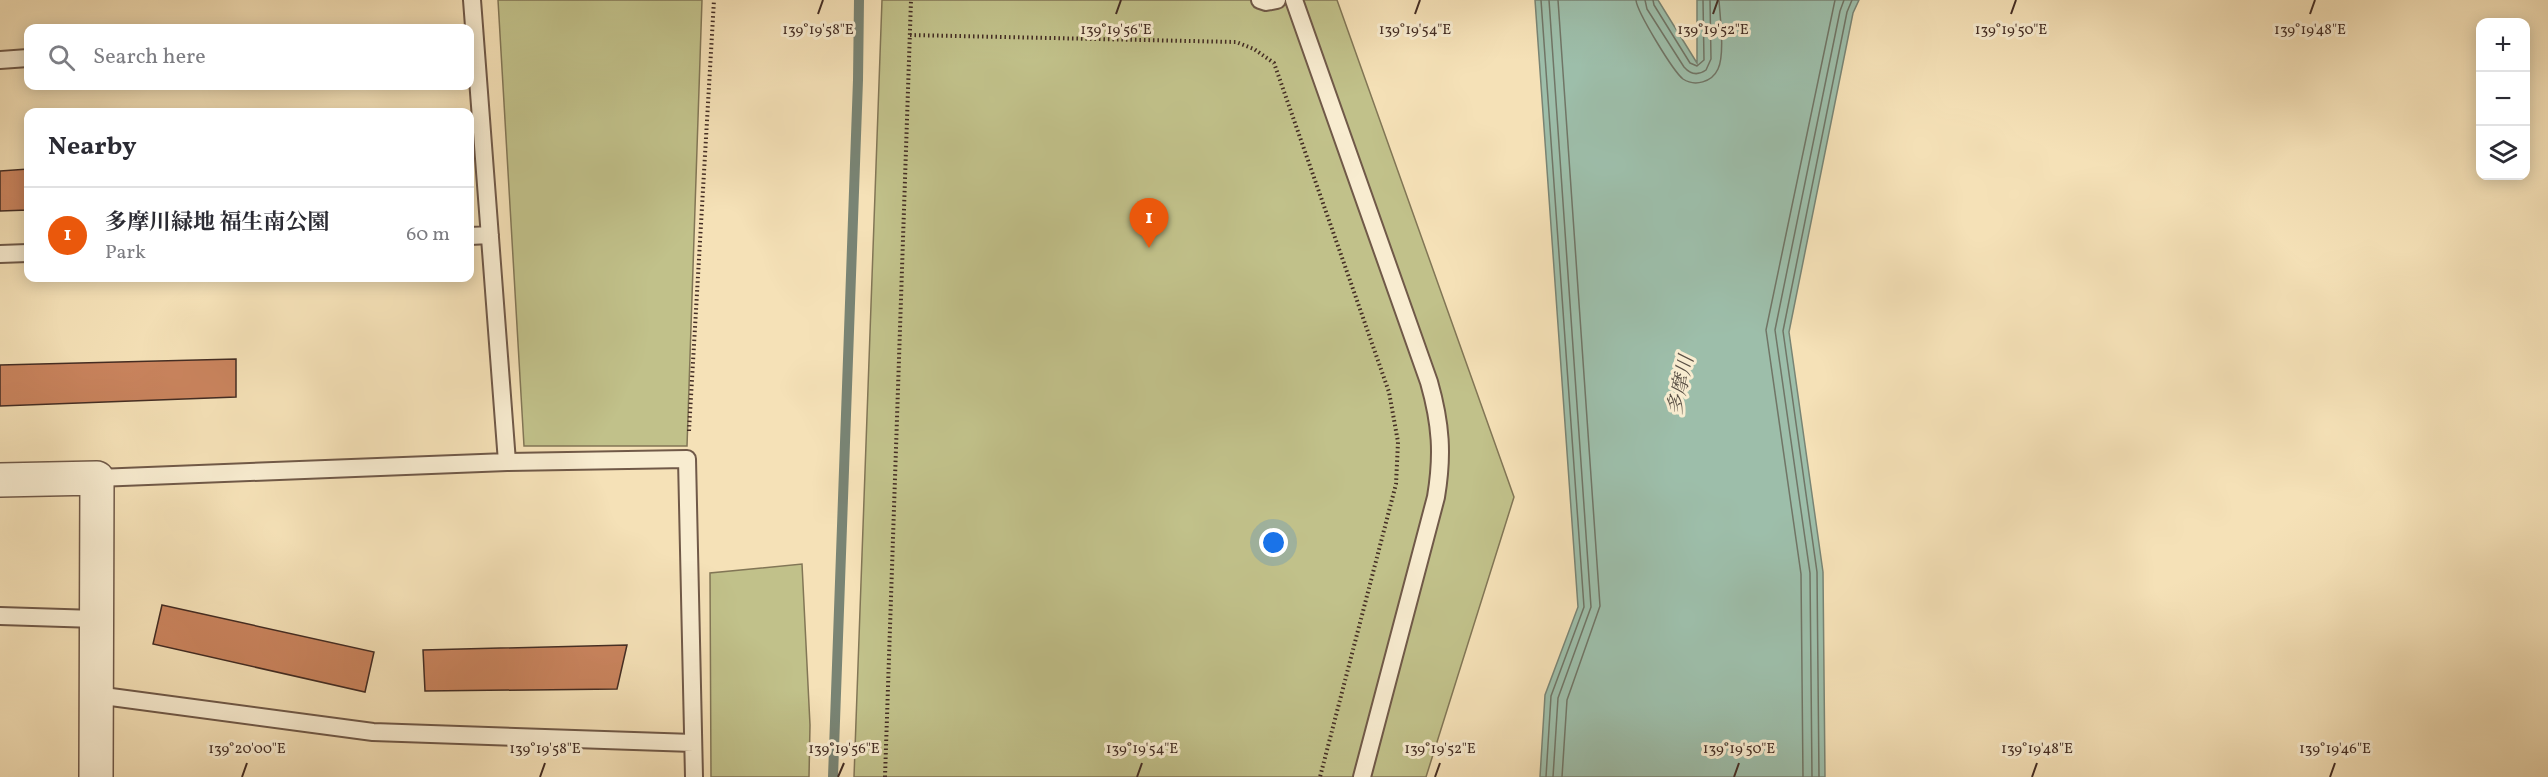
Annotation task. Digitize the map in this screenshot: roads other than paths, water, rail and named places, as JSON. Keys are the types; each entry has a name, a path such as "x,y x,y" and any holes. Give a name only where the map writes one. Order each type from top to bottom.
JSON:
{"street":[{"path":"0,480 97,478 96,777"}],"lane":[{"path":"472,0 472,24"},
{"path":"1260,0 1266,2 1277,0"},
{"path":"1294,0 1429,382 1438,415 1441,441 1436,497 1362,777"},
{"path":"474,53 507,462"},
{"path":"0,60 24,58"},
{"path":"474,236 490,235"},
{"path":"0,254 24,253"},
{"path":"97,478 507,462 687,459 694,777"},
{"path":"0,616 96,619"},
{"path":"96,695 373,732 693,743"}],"water":[{"name":"多摩川","path":"1535,0 1658,0 1697,63 1697,0 1859,0 1853,13 1789,332 1823,572 1825,777 1540,777 1545,695 1578,607"}],"waterway":[{"path":"833,777 859,0"}],"place":[{"name":"多摩川緑地 福生南公園","path":"1149,248"}]}
